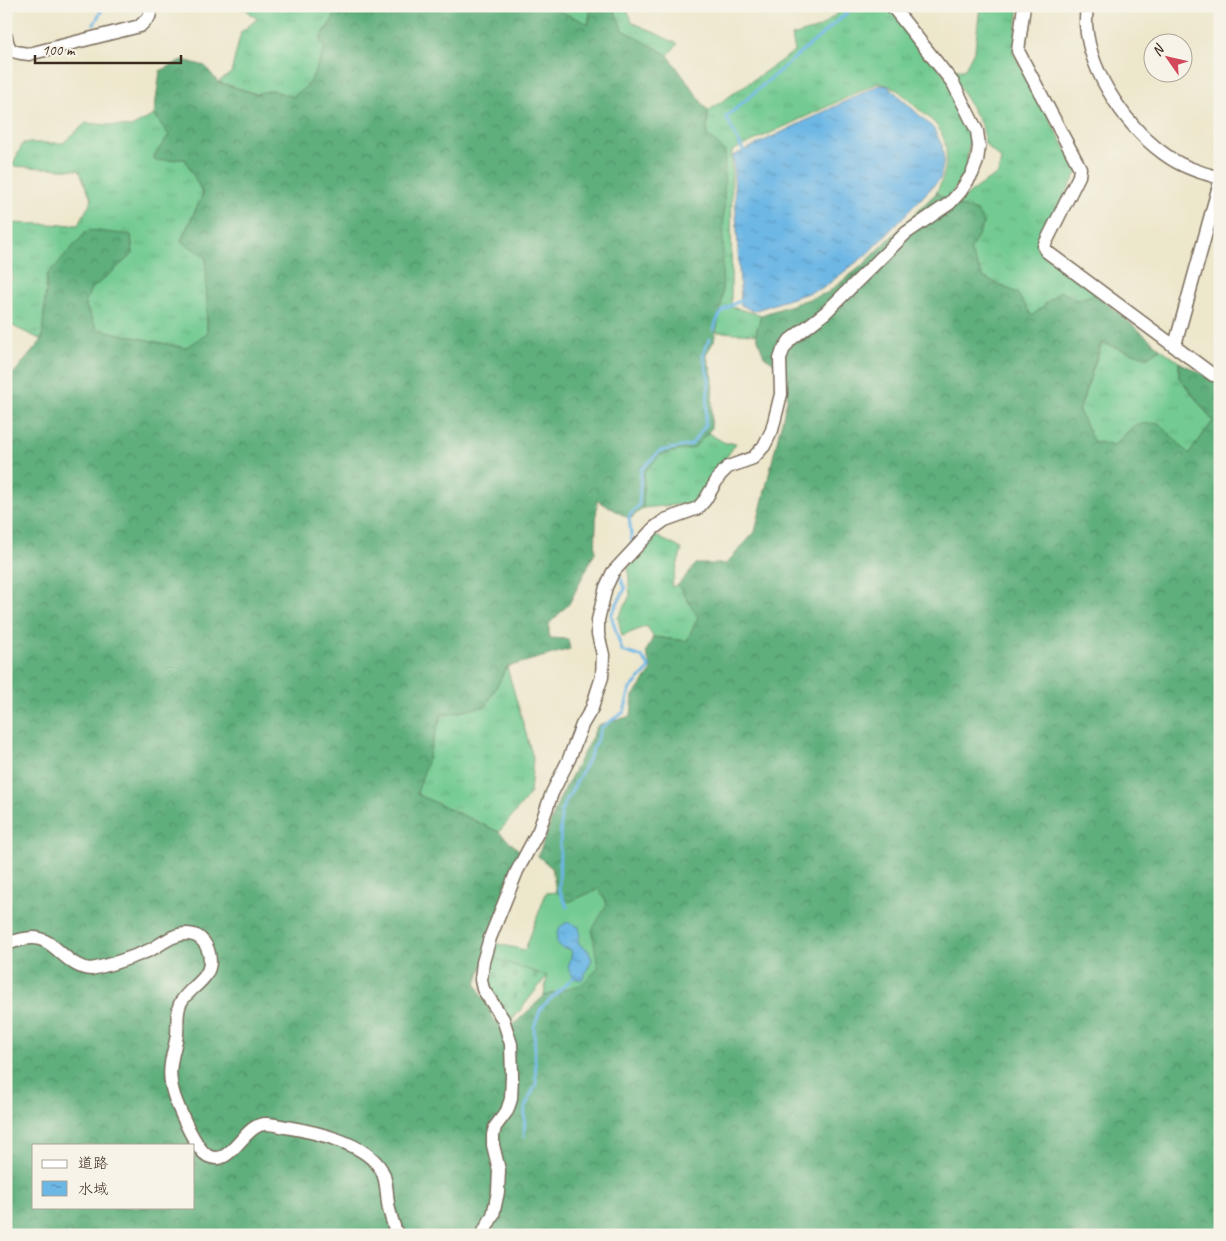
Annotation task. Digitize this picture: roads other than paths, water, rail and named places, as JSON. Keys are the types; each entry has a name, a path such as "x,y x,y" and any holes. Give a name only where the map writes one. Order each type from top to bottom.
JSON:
{"street":[{"path":"6,37 10,50 29,54 140,26 149,17 152,6"},
{"path":"482,1235 493,1215 498,1192 499,1170 493,1145 493,1135 495,1127 507,1111 511,1099 512,1076 511,1044 503,1019 483,988 481,980 483,962 490,938 517,871 539,830 552,793 582,725 592,708 602,677 603,655 598,634 598,620 606,587 613,572 654,528 665,520 698,508 720,475 728,467 753,458 764,446 772,430 781,394 780,359 787,345 847,293 906,234 950,203 972,174 977,161 979,146 977,131 953,83 892,6"},
{"path":"1024,6 1018,51 1080,168 1079,176 1044,246 1046,251 1213,375 1220,374"},
{"path":"1087,6 1086,26 1093,58 1115,102 1138,132 1170,158 1220,180 1175,345"},
{"path":"6,944 35,938 43,940 82,969 91,969 152,948 162,941 184,934 196,935 202,939 206,944 210,961 209,968 200,982 185,996 180,1005 177,1034 170,1065 176,1104 198,1147 204,1154 218,1158 231,1151 255,1127 267,1124 300,1130 347,1143 363,1152 381,1168 385,1180 389,1208 397,1235"}],"water":[{"path":"879,85 888,86 933,128 942,145 944,161 940,179 866,255 823,288 753,311 741,305 733,156"},
{"path":"568,922 579,927 580,935 578,942 588,950 592,960 582,980 573,978 568,968 572,953 570,949 562,948 557,943 558,930"}],"waterway":[{"path":"94,24 104,6"},
{"path":"745,154 726,117 848,12 852,6"},
{"path":"714,330 718,318 724,310 743,300"},
{"path":"632,544 629,516 639,505 641,470 660,451 691,445 705,426 709,380 703,355 709,339"},
{"path":"567,907 559,890 561,811 589,758 602,727 624,712 630,689 650,668 642,657 622,651 611,615 625,589 621,578"},
{"path":"524,1137 525,1107 536,1084 534,1027 541,1008 573,978"}]}
